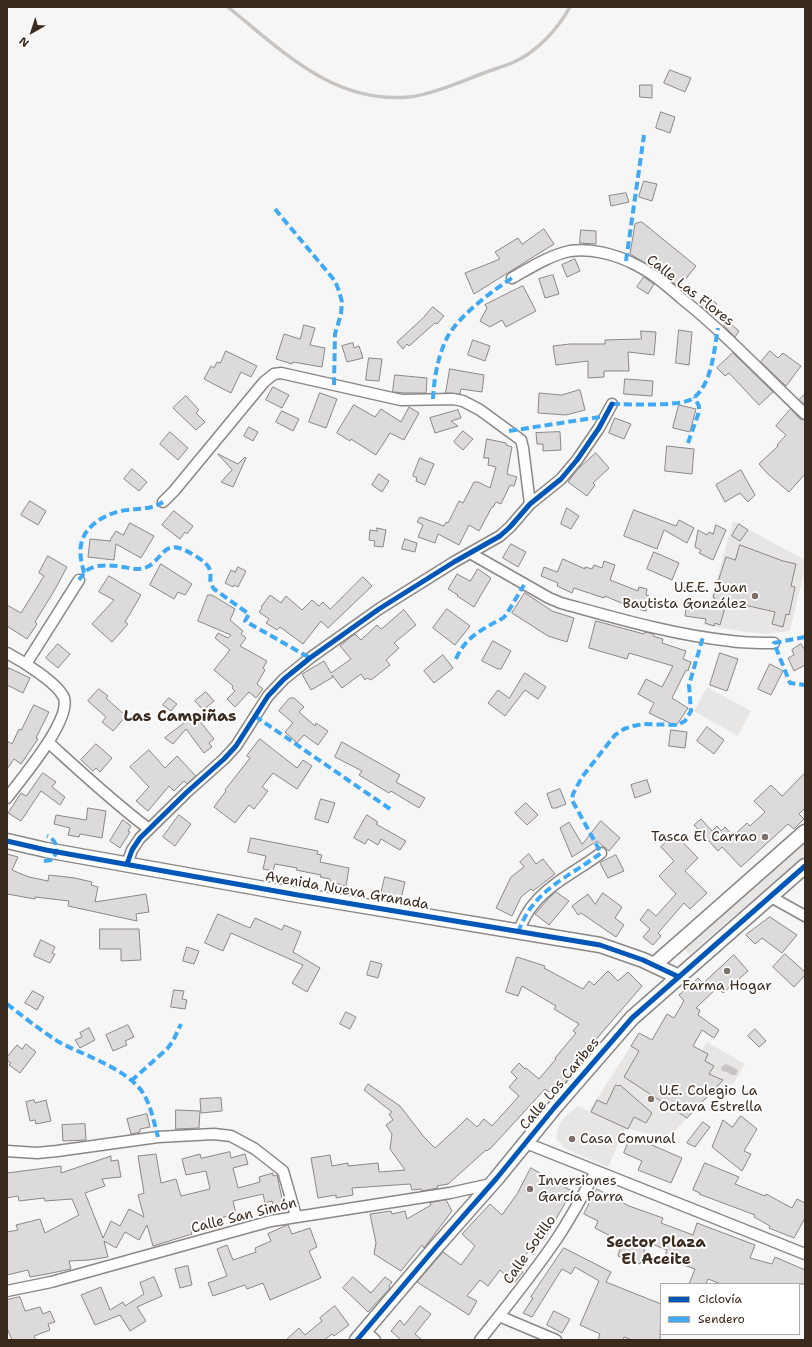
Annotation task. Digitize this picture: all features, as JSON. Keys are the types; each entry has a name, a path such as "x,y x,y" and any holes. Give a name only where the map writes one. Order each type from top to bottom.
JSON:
{"street":[{"name":"Calle Las Flores","path":"512,278 543,261 570,251 584,250 599,252 632,263 650,274 718,328 805,414"},
{"path":"163,502 174,491 264,382 274,374 281,374 401,400 453,399 463,401 480,410 521,440 530,504"},
{"path":"127,864 136,844 149,829 236,746 268,696 294,670 339,636 379,609 500,536 530,504 561,478 577,460 599,428 612,404"},
{"path":"470,554 542,595 560,603 644,625 690,635 732,642 774,643"},
{"path":"26,664 79,580"},
{"path":"7,653 26,664 55,686 64,699 62,715 48,742 7,798"},
{"path":"48,742 97,788 149,829"},
{"path":"654,965 805,832"},
{"name":"Avenida Nueva Granada","path":"7,841 30,847 600,946 628,954 679,977"},
{"path":"518,932 534,903 556,884 601,853"},
{"name":"Calle Los Caribes","path":"361,1335 632,1018 805,866"},
{"path":"770,897 805,916"},
{"path":"7,1152 56,1152 158,1137 214,1134 230,1136 255,1149 283,1171 296,1216"},
{"path":"526,1143 805,1254"},
{"name":"Calle Sotillo","path":"480,1340 518,1292 558,1236 582,1198 596,1171"},
{"name":"Calle San Simón","path":"7,1291 51,1282 271,1221 296,1216 400,1202 491,1184"},
{"path":"499,1316 556,1340"},
{"path":"361,1335 375,1340"}],"shaded area":[{"name":"U.E.E. Juan Bautista González","path":"733,521 805,560 805,568 790,631 764,634 704,625"},
{"path":"738,604 766,612 762,630 734,622"},
{"path":"707,687 751,711 738,736 694,711"},
{"path":"805,841 805,856 691,953 689,954 685,950 686,947"},
{"name":"U.E. Colegio La Octava Estrella","path":"707,1042 745,1064 733,1084 716,1088 668,1138 628,1129 589,1111 631,1046 686,1076"},
{"path":"726,1064 738,1070 736,1075 722,1071 721,1067"},
{"path":"577,1106 626,1128 608,1167 566,1149 557,1140 557,1130 559,1125"}],"building":[{"path":"670,70 691,78 685,92 664,83"},
{"path":"640,85 652,85 652,98 640,97"},
{"path":"661,112 675,117 670,133 656,128"},
{"path":"644,181 657,184 652,201 639,197"},
{"path":"626,193 629,202 611,206 609,196"},
{"path":"642,222 696,266 679,287 655,269 630,254 635,224"},
{"path":"544,229 554,244 474,294 465,273 500,259 495,252 518,238 522,244"},
{"path":"581,230 596,231 596,244 580,243"},
{"path":"575,259 580,271 567,277 562,265"},
{"path":"553,275 559,294 545,298 539,279"},
{"path":"644,277 654,284 648,294 637,287"},
{"path":"523,286 536,311 506,327 502,320 490,327 480,321 487,308 485,305"},
{"path":"706,295 717,304 709,313 698,304"},
{"path":"433,307 444,316 437,324 435,323 409,346 407,344 403,349 397,342"},
{"path":"727,321 739,331 735,337 724,326"},
{"path":"304,325 315,328 310,345 325,348 322,367 293,362 292,364 276,359 284,334 300,339"},
{"path":"679,330 692,332 689,365 676,363"},
{"path":"641,331 656,332 654,355 628,352 629,371 604,371 604,377 588,378 588,361 556,365 553,346 570,344 605,344 605,340 641,339"},
{"path":"473,340 490,346 485,361 468,355"},
{"path":"353,343 354,348 359,346 363,358 347,362 342,346"},
{"path":"226,351 257,366 251,377 241,372 231,393 204,379 211,366 214,368 217,362 220,363"},
{"path":"770,351 778,358 783,353 801,366 786,386 761,362"},
{"path":"733,353 773,392 759,405 729,373 725,376 717,368"},
{"path":"369,358 382,359 379,381 366,380"},
{"path":"450,369 484,375 482,392 461,389 460,394 446,393"},
{"path":"395,375 427,378 426,393 393,392"},
{"path":"625,379 653,381 652,396 624,394"},
{"path":"273,387 289,395 282,408 266,400"},
{"path":"580,390 585,410 566,415 538,413 539,393 561,395"},
{"path":"320,393 337,399 326,428 309,422"},
{"path":"805,394 805,405 799,400"},
{"path":"186,396 199,410 196,413 205,422 196,430 173,408"},
{"path":"354,405 375,417 381,409 401,422 409,407 419,413 404,440 390,433 376,455 351,439 350,441 337,433"},
{"path":"679,405 696,409 690,432 673,428"},
{"path":"791,409 800,419 805,420 805,474 789,492 759,464 778,446 777,445 786,435 776,426"},
{"path":"458,410 461,418 451,421 458,426 435,433 430,418"},
{"path":"282,411 299,419 293,431 276,422"},
{"path":"615,418 631,424 624,439 609,433"},
{"path":"249,427 258,432 253,441 244,436"},
{"path":"463,431 473,439 463,450 454,442"},
{"path":"170,432 188,448 178,460 160,444"},
{"path":"560,432 561,450 543,451 543,444 537,444 536,433"},
{"path":"487,439 506,443 506,445 512,447 507,474 517,477 514,486 510,485 501,504 496,502 492,507 479,531 469,525 459,545 438,534 435,543 418,537 423,525 417,522 420,517 444,526 446,522 448,523 459,501 463,503 474,482 478,482 490,488 496,467 488,465 489,458 484,458"},
{"path":"667,446 694,449 692,474 665,471"},
{"path":"596,453 609,468 593,483 595,485 587,496 568,482 577,470"},
{"path":"218,454 238,464 245,457 246,458 233,487 221,482 232,470"},
{"path":"420,458 434,464 425,485 416,481 417,478 413,476"},
{"path":"132,469 147,482 139,491 124,479"},
{"path":"741,470 755,495 748,502 740,493 725,502 716,485"},
{"path":"379,474 389,481 382,492 372,485"},
{"path":"30,501 46,511 38,525 21,515"},
{"path":"567,508 579,516 571,529 561,524"},
{"path":"634,510 676,526 679,520 694,528 687,543 664,530 657,549 624,536"},
{"path":"174,511 193,526 187,534 185,532 180,539 162,525"},
{"path":"130,523 154,536 141,558 116,544 114,560 88,557 90,539 111,541 110,540 116,531 123,535"},
{"path":"739,524 748,530 740,541 732,536"},
{"path":"716,525 726,530 713,560 699,553 701,550 695,547 698,530 707,535 709,532 713,534"},
{"path":"377,528 386,530 383,547 374,546 375,541 369,540 370,530 377,531"},
{"path":"405,539 417,543 415,552 402,549"},
{"path":"511,544 526,552 518,567 503,558"},
{"path":"740,545 783,561 796,564 791,586 795,587 789,615 786,614 783,627 772,624 775,612 727,601 720,625 715,623 714,626 705,623 706,619 685,616 687,600 713,606 715,598 713,597 726,557 735,560"},
{"path":"654,552 679,563 672,580 647,569"},
{"path":"48,556 67,567 35,622 37,624 27,639 7,626 7,605 21,613 44,576 39,573"},
{"path":"563,559 585,569 585,567 592,569 594,565 602,568 604,561 615,565 610,580 638,591 639,587 647,589 646,595 649,596 646,611 633,608 605,596 604,598 574,588 572,593 557,586 558,583 541,576 544,567 557,572"},
{"path":"161,564 192,584 185,595 178,592 174,599 150,585"},
{"path":"238,567 246,571 238,587 234,585 233,587 225,583 231,570 235,572"},
{"path":"478,569 491,578 474,607 448,589 457,574 470,581"},
{"path":"109,576 141,595 125,622 128,624 112,642 92,624 114,600 99,592"},
{"path":"363,577 372,586 328,628 321,621 303,644 280,627 277,630 266,623 269,619 259,612 270,595 281,603 286,596 302,610 312,600 319,606 323,602 330,609"},
{"path":"525,593 552,611 574,618 567,642 548,636 512,613"},
{"path":"208,595 212,595 235,609 230,620 243,631 241,634 246,638 240,646 267,661 263,668 265,670 257,684 263,689 256,698 249,692 235,707 227,699 235,691 232,688 233,686 214,670 230,650 215,638 218,633 228,638 231,635 198,621"},
{"path":"447,609 470,626 455,645 433,628"},
{"path":"404,610 416,625 394,643 399,648 386,660 390,665 371,680 367,678 365,680 361,674 342,688 332,675 333,677 311,690 302,674 324,661 331,673 351,659 340,646 348,639 355,634 361,640 377,625 381,629"},
{"path":"596,621 644,634 645,632 654,634 653,636 663,639 662,643 686,651 683,659 691,662 688,671 686,670 672,698 688,708 676,726 649,713 654,703 638,694 646,679 662,687 673,666 629,653 627,659 589,648"},
{"path":"493,641 511,651 501,669 482,661"},
{"path":"58,644 70,654 58,668 46,658"},
{"path":"801,644 805,650 805,665 794,671 788,658 794,655 792,650"},
{"path":"720,653 738,659 727,691 710,685"},
{"path":"443,655 453,668 434,683 424,671"},
{"path":"770,664 783,671 771,695 758,689"},
{"path":"9,668 30,678 23,693 7,685 7,673"},
{"path":"525,673 546,687 538,699 525,690 505,716 488,703 498,690 509,698"},
{"path":"99,689 108,696 106,698 126,716 113,731 102,722 106,717 88,701"},
{"path":"206,692 214,701 203,710 195,701"},
{"path":"169,698 177,704 171,711 163,705"},
{"path":"290,698 294,698 304,707 299,712 315,726 316,723 328,731 318,745 304,735 297,743 285,732 293,723 279,711"},
{"path":"34,705 49,712 36,738 38,739 21,764 14,759 7,769 7,741 12,744 19,729 21,730"},
{"path":"195,715 214,739 209,743 212,747 204,753 186,729 173,744 165,738"},
{"path":"707,727 724,740 714,754 697,741"},
{"path":"671,730 687,732 685,748 669,746"},
{"path":"260,739 297,768 303,760 312,766 297,789 273,773 262,787 268,791 254,809 249,805 235,823 214,807 226,791 225,790 250,758 247,756"},
{"path":"342,742 400,775 396,782 425,798 419,808 391,791 389,793 359,775 362,771 335,757"},
{"path":"96,744 112,758 100,772 96,768 93,771 81,760"},
{"path":"149,750 165,768 177,756 196,776 187,784 184,781 174,791 169,786 148,811 136,801 149,787 130,767"},
{"path":"43,773 56,782 52,787 65,797 60,805 41,791 21,821 8,813 21,793 26,796"},
{"path":"805,773 805,808 799,814 804,819 794,829 788,824 741,867 722,847 718,851 694,825 701,819 712,831 717,826 721,831 725,827 733,836 747,823 750,826 765,812 754,801 771,785 782,796"},
{"path":"647,780 651,792 635,798 631,785"},
{"path":"560,789 566,804 552,808 547,794"},
{"path":"321,799 335,803 328,823 315,819"},
{"path":"526,803 538,815 527,825 515,813"},
{"path":"88,808 106,811 102,838 80,834 79,837 68,835 70,828 54,824 56,815 86,820"},
{"path":"179,815 191,824 175,846 163,837"},
{"path":"367,815 378,822 376,824 406,841 400,850 381,839 378,845 368,839 365,844 354,838"},
{"path":"123,820 131,826 128,831 130,832 120,848 110,841"},
{"path":"601,821 620,838 609,851 597,841 572,857 560,828 569,822 582,844"},
{"path":"675,834 698,858 685,871 707,893 690,909 684,903 658,933 661,936 653,945 643,937 650,929 640,920 648,909 656,916 676,894 659,876 674,861 661,847"},
{"path":"251,838 318,851 317,854 322,855 320,862 349,868 346,886 330,882 330,879 320,877 321,875 296,870 297,868 275,864 273,871 263,869 266,856 248,852"},
{"path":"7,854 18,857 12,870 29,877 48,881 49,875 75,878 92,882 91,885 98,887 95,902 146,894 149,912 136,914 137,921 68,906 69,901 35,897 35,899 7,894"},
{"path":"529,854 536,864 543,859 555,874 533,891 531,889 521,897 512,916 496,908 511,877 524,867 520,862"},
{"path":"616,855 624,871 608,878 600,863"},
{"path":"385,877 405,882 401,899 381,894"},
{"path":"556,892 569,901 549,925 535,914"},
{"path":"603,893 622,907 615,918 624,925 616,937 581,913 578,915 572,906 588,894 595,904"},
{"path":"218,914 250,928 255,918 282,930 284,925 301,932 293,952 320,968 307,992 292,983 303,965 231,933 223,951 205,943"},
{"path":"770,917 797,935 782,953 762,938 755,944 746,935"},
{"path":"100,929 139,929 141,960 121,961 121,949 100,949"},
{"path":"41,940 55,947 52,953 55,954 50,963 34,956"},
{"path":"187,947 199,951 194,964 183,961"},
{"path":"785,954 805,972 805,975 794,987 773,967"},
{"path":"734,955 748,971 723,993 718,987 696,1008 700,1010 698,1015 719,1030 714,1038 702,1030 693,1046 708,1054 705,1061 714,1066 709,1074 723,1080 687,1118 624,1077 639,1051 631,1046 639,1033 652,1040 667,1014 674,1018 684,1001 679,995 698,978 703,983"},
{"path":"517,957 545,966 544,968 583,989 589,981 594,985 608,971 618,981 628,972 642,986 586,1051 587,1052 570,1072 573,1074 558,1090 554,1087 549,1092 545,1089 490,1149 487,1151 486,1150 448,1184 437,1186 438,1188 422,1191 421,1189 412,1190 410,1184 352,1188 353,1195 336,1198 336,1195 318,1198 311,1158 330,1155 332,1166 348,1163 348,1166 378,1163 379,1172 405,1170 390,1149 392,1134 386,1125 393,1120 389,1114 392,1112 364,1090 368,1084 400,1106 424,1137 435,1148 467,1118 477,1127 484,1119 492,1126 519,1096 509,1087 517,1078 511,1072 519,1063 539,1079 556,1059 555,1058 576,1033 573,1031 579,1024 554,1009 556,1006 522,986 518,996 506,992"},
{"path":"371,961 382,964 378,978 367,975"},
{"path":"174,990 184,991 182,999 187,1000 185,1009 171,1007"},
{"path":"33,991 44,997 37,1010 25,1003"},
{"path":"346,1012 356,1017 350,1029 340,1024"},
{"path":"128,1025 134,1037 125,1041 127,1045 113,1051 106,1035"},
{"path":"89,1028 95,1040 80,1048 75,1040 82,1037 80,1033"},
{"path":"755,1029 766,1041 759,1047 748,1036"},
{"path":"26,1044 36,1052 20,1073 9,1065 11,1063 7,1060 7,1057 17,1045 22,1049"},
{"path":"616,1085 620,1085 652,1113 646,1123 634,1117 628,1129 591,1112 597,1100 606,1104"},
{"path":"221,1098 222,1111 201,1113 200,1099"},
{"path":"34,1100 35,1103 46,1100 51,1121 36,1124 35,1120 30,1121 26,1102"},
{"path":"176,1110 200,1111 199,1128 176,1129"},
{"path":"147,1114 150,1127 140,1129 140,1132 131,1134 127,1119"},
{"path":"741,1116 757,1129 744,1151 751,1154 742,1171 712,1147 723,1120 732,1127"},
{"path":"703,1122 710,1127 695,1147 687,1143"},
{"path":"85,1124 86,1140 63,1141 62,1125"},
{"path":"631,1136 682,1158 671,1183 638,1170 642,1161 624,1153"},
{"path":"230,1152 231,1158 245,1154 248,1164 233,1168 238,1188 260,1182 259,1177 273,1173 273,1176 277,1175 283,1203 273,1205 272,1201 265,1203 263,1194 233,1201 236,1214 190,1226 192,1234 153,1246 147,1225 139,1240 125,1232 116,1248 104,1241 108,1257 69,1261 71,1269 47,1274 30,1277 28,1270 7,1275 7,1232 18,1230 16,1225 40,1219 45,1233 79,1215 72,1199 45,1201 44,1198 19,1201 18,1196 7,1198 7,1173 61,1166 61,1173 111,1156 111,1161 118,1160 121,1177 102,1179 105,1186 85,1193 103,1238 111,1221 120,1226 129,1209 144,1217 138,1195 144,1193 138,1156 156,1154 161,1183 176,1179 181,1196 210,1189 206,1171 186,1175 182,1159 200,1154 201,1158"},
{"path":"705,1163 739,1177 735,1184 765,1196 766,1194 792,1208 797,1199 805,1203 805,1218 794,1238 769,1228 770,1226 754,1217 755,1215 699,1194 700,1193 693,1190"},
{"path":"531,1168 572,1191 544,1240 542,1239 533,1255 529,1251 516,1266 523,1272 514,1283 500,1270 488,1286 480,1280 467,1296 477,1301 469,1315 417,1282 443,1252 461,1265 475,1246 462,1234 490,1204 502,1215 517,1194"},
{"path":"597,1189 629,1206 663,1218 661,1223 693,1235 697,1223 755,1245 750,1258 772,1264 775,1257 805,1270 805,1284 718,1283 708,1279 706,1283 689,1283 695,1269 664,1258 667,1250 647,1242 640,1264 618,1256 622,1242 595,1228 598,1221 584,1214"},
{"path":"446,1200 452,1211 424,1248 422,1245 401,1271 374,1254 376,1243 370,1214 391,1211 392,1214 405,1211 407,1219 431,1205 430,1203"},
{"path":"288,1225 292,1234 310,1228 317,1247 309,1251 321,1278 270,1300 263,1283 247,1289 245,1285 213,1296 208,1283 227,1276 217,1249 227,1245 233,1260 256,1252 255,1248 271,1241 268,1234"},
{"path":"564,1248 611,1272 606,1282 660,1304 660,1340 632,1340 624,1337 623,1340 598,1340 600,1334 580,1325 599,1281 575,1267 571,1274 562,1269 532,1317 523,1313 533,1298 531,1297"},
{"path":"188,1266 192,1285 180,1288 175,1269"},
{"path":"154,1277 162,1296 137,1307 146,1321 130,1331 120,1315 95,1325 81,1295 101,1287 110,1310 123,1302 125,1306 144,1294 140,1283"},
{"path":"353,1277 371,1293 385,1277 392,1282 389,1286 390,1288 368,1312 343,1288"},
{"path":"20,1297 25,1311 40,1307 43,1314 50,1311 55,1322 48,1324 50,1330 34,1336 36,1340 12,1340 7,1328 7,1300"},
{"path":"335,1306 349,1325 334,1336 332,1334 324,1340 286,1340 299,1328 305,1335 322,1321 320,1318"},
{"path":"420,1306 431,1314 415,1334 422,1340 401,1340 391,1331 400,1320 404,1325"},
{"path":"554,1311 570,1319 562,1333 547,1325"}],"waterway":[{"path":"228,7 289,57 311,71 333,83 357,92 382,97 409,97 426,94 512,63 530,53 546,40 565,16 570,7"}],"marked path":[{"path":"626,261 644,135"},
{"path":"275,209 335,281 339,291 342,302 341,314 335,334 334,385"},
{"path":"433,399 437,367 445,343 453,328 468,312 512,278"},
{"path":"612,404 665,404 685,402 692,399 699,393 708,377 718,328"},
{"path":"688,443 699,412 699,406 694,397"},
{"path":"509,431 606,416"},
{"path":"84,573 80,548 83,538 92,526 105,517 120,511 150,508 163,502"},
{"path":"79,580 86,571 93,567 119,566 142,569 151,565 165,550 174,547 182,549 196,556 207,565 214,589 249,614 245,621 310,658"},
{"path":"456,659 464,645 475,634 506,615 524,585"},
{"path":"518,932 528,911 540,897 556,883 601,853 572,800 573,794 582,777 615,735 624,729 633,726 644,724 677,725 685,721 691,711 689,685 703,637"},
{"path":"805,637 774,643 790,683 805,685"},
{"path":"255,716 393,811"},
{"path":"44,861 51,860 56,854 57,850 54,840 47,836"},
{"path":"7,1004 39,1029 59,1042 104,1063 126,1076 136,1084 148,1103 158,1137"},
{"path":"131,1081 167,1049 173,1041 181,1024"}],"cycle path":[{"path":"127,864 132,850 140,838 236,746 268,696 284,679 310,658 379,609 454,562 500,536 530,504 561,479 577,460 599,428 612,404"},
{"path":"7,841 46,850 298,895 600,945 643,960 679,977"},
{"path":"357,1340 632,1018 805,866"}],"place":[{"name":"U.E.E. Juan Bautista González","path":"755,596"},
{"name":"Tasca El Carrao","path":"765,837"},
{"name":"Farma Hogar","path":"727,971"},
{"name":"U.E. Colegio La Octava Estrella","path":"651,1099"},
{"name":"Casa Comunal","path":"572,1139"},
{"name":"Inversiones García Parra","path":"530,1189"}],"district":[{"name":"Las Campiñas","path":"180,717"},
{"name":"Sector Plaza El Aceite","path":"656,1252"}]}
